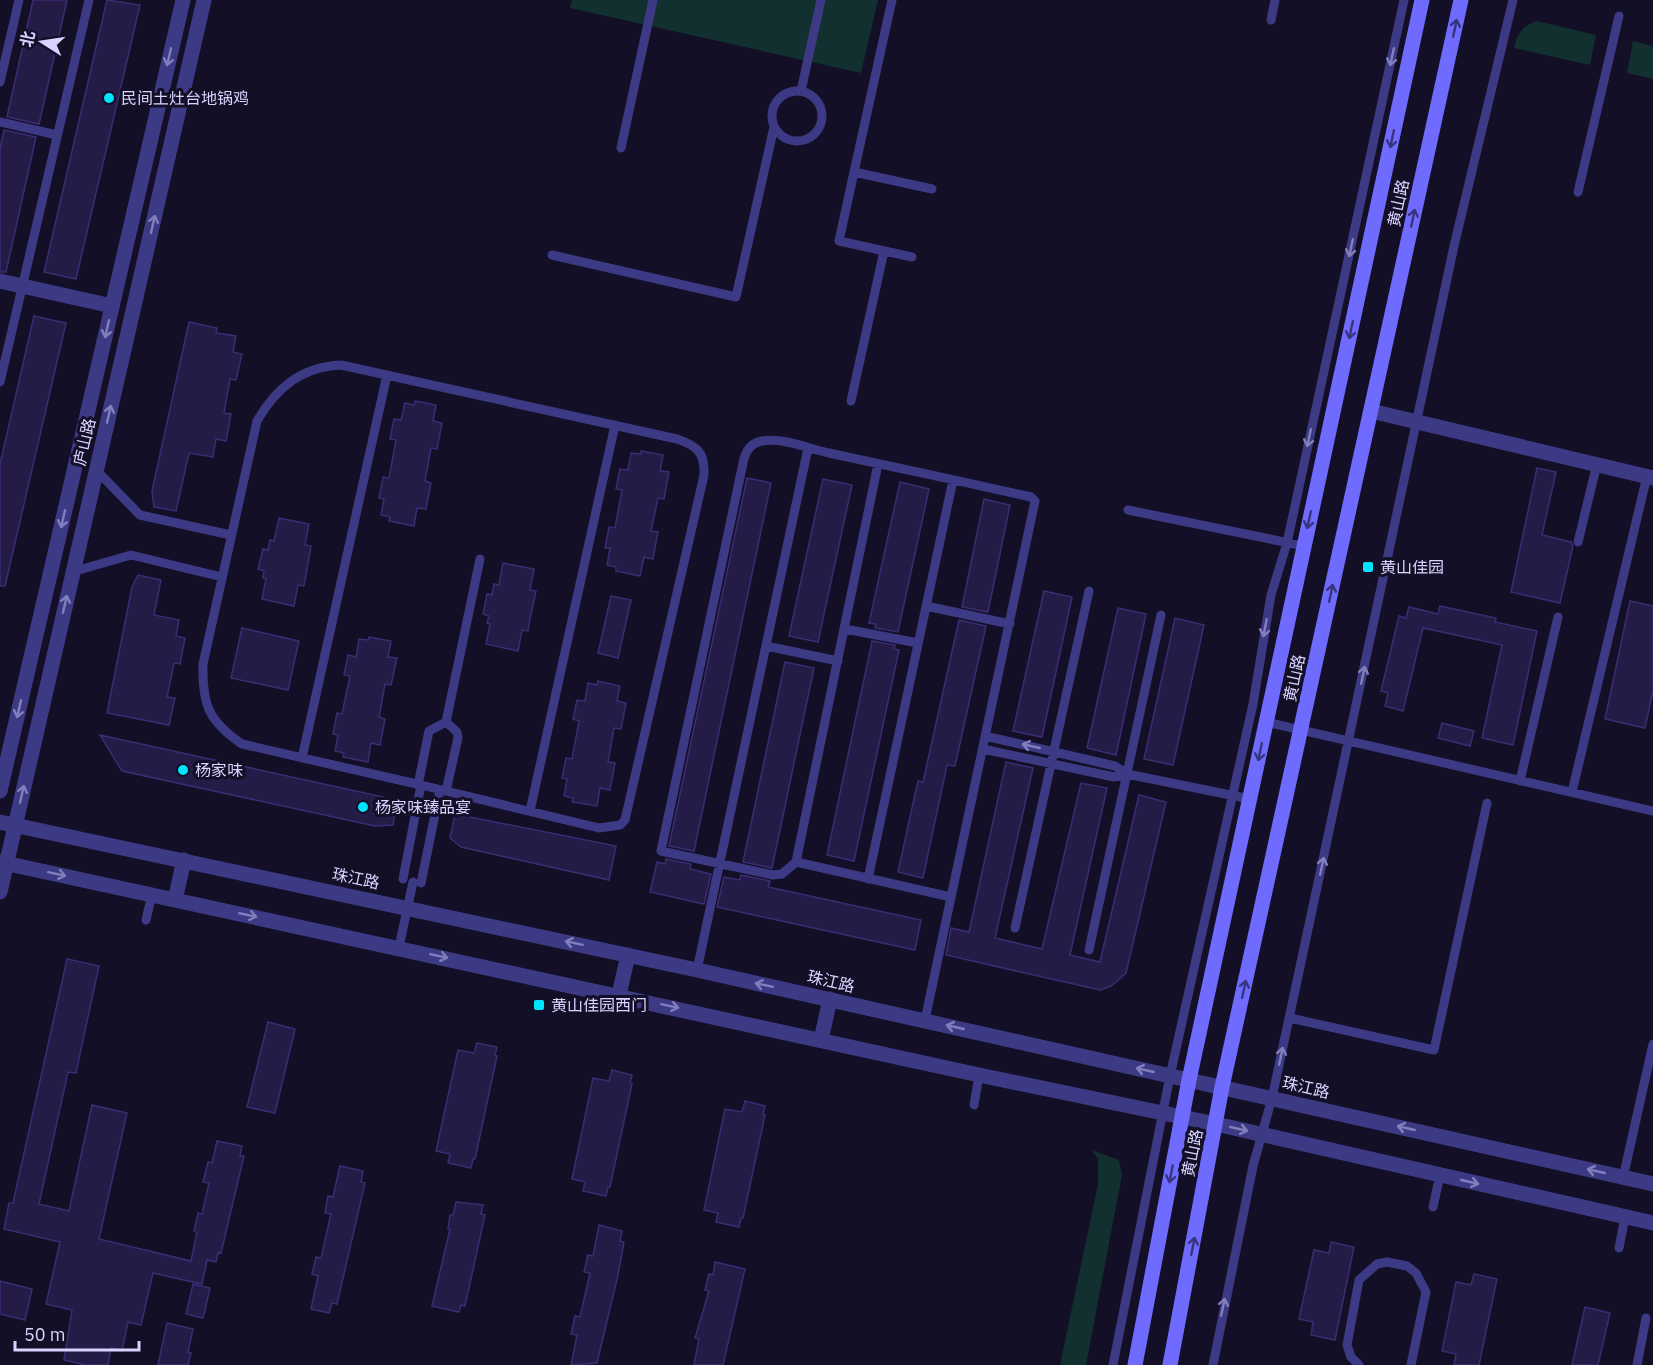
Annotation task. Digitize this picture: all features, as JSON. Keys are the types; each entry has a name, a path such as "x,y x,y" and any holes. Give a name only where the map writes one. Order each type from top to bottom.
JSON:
{"main road":[{"name":"黄山路","path":"1135,1365 1181,1117 1422,0"},
{"name":"黄山路","path":"1170,1365 1222,1087 1461,0"}],"street":[{"name":"庐山路","path":"0,791 183,0"},
{"name":"庐山路","path":"0,892 8,823 72,572 204,0"},
{"path":"0,281 112,306"},
{"path":"1371,411 1650,477"},
{"name":"珠江路","path":"8,823 830,999 1653,1184"},
{"path":"175,900 184,860"},
{"path":"4,862 619,995 979,1076 1216,1124 1653,1223"},
{"path":"619,995 628,955"},
{"path":"821,1040 830,999"}],"lane":[{"path":"0,82 19,0"},
{"path":"0,382 89,0"},
{"path":"621,148 653,0"},
{"path":"801,91 821,0"},
{"path":"892,0 839,241 912,257"},
{"path":"1271,20 1275,0"},
{"path":"1113,1365 1162,1113 1252,704 1271,595 1287,543 1404,0"},
{"path":"1213,1365 1253,1167 1263,1135 1290,1018 1454,246 1513,0"},
{"path":"1578,192 1619,16"},
{"path":"801,91 809,94 820,106 822,115 817,131 802,141 794,141 778,133 774,127 772,120 774,104 785,93 801,91"},
{"path":"0,122 57,135"},
{"path":"552,255 736,297 774,127"},
{"path":"854,172 932,189"},
{"path":"851,401 885,251"},
{"path":"328,365 341,365 387,375 615,425 693,445 701,451 705,460 704,475 625,820 620,825 599,828 242,744 222,730 206,702 202,693 203,664 256,421 282,386 310,370 328,365"},
{"path":"302,758 387,375"},
{"path":"530,811 615,425"},
{"path":"878,464 796,862 782,874 773,875 661,851 745,453 760,441 770,440 1031,497 1035,501 925,1020"},
{"path":"697,970 808,448"},
{"path":"1578,542 1597,464"},
{"path":"96,470 140,515 231,535"},
{"path":"1572,792 1650,477"},
{"path":"868,879 953,480"},
{"path":"1128,510 1304,546"},
{"path":"72,572 131,555 222,577"},
{"path":"446,722 480,559"},
{"path":"1015,928 1089,591"},
{"path":"926,606 1010,624"},
{"path":"1089,950 1161,615"},
{"path":"1520,781 1558,617"},
{"path":"845,629 918,643"},
{"path":"766,646 838,661"},
{"path":"403,879 429,731 446,722"},
{"path":"399,947 408,908 458,738 457,732 446,722"},
{"path":"1266,722 1653,811"},
{"path":"986,736 1115,766 1126,774 1250,799"},
{"path":"982,749 1114,777 1126,774"},
{"path":"1290,1018 1434,1050 1487,803"},
{"path":"796,862 951,897"},
{"path":"146,920 152,894"},
{"path":"1623,1178 1653,1044"},
{"path":"974,1105 979,1076"},
{"path":"1433,1207 1440,1175"},
{"path":"1619,1248 1625,1217"},
{"path":"1359,1365 1351,1357 1347,1346 1359,1280 1377,1264 1388,1262 1407,1266 1416,1272 1426,1292 1411,1365"},
{"path":"1637,1365 1646,1318"}],"green space":[{"path":"572,0 878,0 861,73 570,8"},
{"path":"1537,21 1596,35 1590,65 1514,48 1521,31"},
{"path":"1633,41 1653,46 1653,79 1627,73"},
{"path":"1092,1150 1119,1160 1122,1175 1086,1365 1060,1365 1098,1184 1098,1159"}],"building":[{"path":"33,0 67,0 39,124 7,117"},
{"path":"107,0 140,5 76,279 44,272"},
{"path":"4,130 36,137 6,272 0,272 0,148"},
{"path":"34,316 66,323 5,586 0,586 0,464"},
{"path":"189,322 217,328 216,333 236,336 233,352 242,354 236,380 230,379 224,413 231,414 226,441 216,439 213,457 189,453 176,511 154,507 152,491"},
{"path":"415,401 436,405 433,421 442,423 437,449 431,448 425,481 431,483 426,509 417,508 414,526 389,521 390,517 381,515 384,499 379,498 383,477 389,478 396,440 390,439 394,419 401,420 405,403 414,405"},
{"path":"641,451 663,455 660,471 669,472 664,499 658,498 651,531 658,532 653,559 644,557 640,576 616,571 616,567 607,565 610,548 605,548 609,527 615,528 622,490 616,489 620,469 628,470 631,453 641,454"},
{"path":"1537,468 1556,472 1542,535 1571,542 1573,546 1560,603 1511,592"},
{"path":"747,478 771,483 694,851 669,846"},
{"path":"823,479 852,485 818,642 789,636"},
{"path":"900,482 929,489 898,632 875,628 876,624 869,623"},
{"path":"984,499 1010,505 988,612 962,607"},
{"path":"279,518 309,524 305,545 311,546 304,586 298,585 294,606 262,599 266,579 263,578 264,571 258,569 263,549 268,550 270,540 274,541"},
{"path":"503,563 534,569 530,590 536,591 528,631 522,630 518,651 486,644 490,624 487,623 489,616 483,614 487,594 492,595 494,584 499,585"},
{"path":"138,575 161,580 154,615 179,620 176,636 185,638 180,664 174,663 167,697 175,698 169,725 107,713 132,587"},
{"path":"1044,591 1072,597 1042,737 1013,731"},
{"path":"611,596 631,600 618,658 598,653"},
{"path":"1630,601 1653,606 1653,691 1645,728 1605,719"},
{"path":"1440,606 1496,618 1495,622 1537,631 1513,745 1482,738 1502,645 1423,628 1403,711 1385,706 1388,693 1381,691 1399,616 1406,618 1409,607 1438,614"},
{"path":"1118,608 1146,614 1116,755 1087,748"},
{"path":"1175,618 1204,625 1173,765 1144,759"},
{"path":"959,620 986,626 955,766 947,765 923,878 898,872 918,781 923,782"},
{"path":"242,628 299,641 288,690 231,678"},
{"path":"369,637 391,641 388,657 397,658 391,685 385,684 379,717 385,719 380,745 371,743 368,762 343,757 344,753 335,751 338,735 333,734 337,713 342,714 350,676 344,675 348,655 356,657 359,639 368,640"},
{"path":"872,641 895,645 894,649 899,650 854,861 827,855"},
{"path":"785,662 814,668 772,868 743,862"},
{"path":"598,681 620,686 617,701 626,703 621,729 614,728 608,762 615,763 610,790 600,788 597,806 572,802 573,798 564,796 567,779 562,778 566,758 572,759 579,721 573,719 577,700 585,701 588,683 597,685"},
{"path":"1442,723 1474,731 1470,746 1438,738"},
{"path":"100,735 397,800 393,825 375,826 122,771"},
{"path":"1006,762 1033,768 995,938 1042,949 1081,783 1107,788 1070,955 1100,962 1139,795 1166,802 1126,973 1111,986 1100,990 946,955 951,928 969,932"},
{"path":"455,814 616,846 609,880 461,847 450,838"},
{"path":"666,859 691,864 690,869 711,874 704,904 650,892 657,862 665,864"},
{"path":"741,875 770,881 768,887 921,920 915,950 717,907 724,877 740,880"},
{"path":"67,959 99,966 76,1073 68,1072 39,1204 69,1211 92,1105 127,1113 99,1239 191,1261 197,1233 194,1231 198,1213 202,1214 209,1183 203,1182 208,1162 212,1163 217,1141 242,1146 240,1156 244,1156 221,1253 218,1252 216,1262 207,1260 202,1284 153,1273 141,1325 128,1322 122,1351 111,1348 108,1365 85,1365 64,1360 72,1310 46,1304 60,1242 4,1229 9,1203 13,1203"},
{"path":"268,1022 295,1029 275,1113 247,1107"},
{"path":"477,1043 497,1047 495,1055 497,1056 475,1159 473,1159 471,1168 448,1163 450,1154 436,1151 458,1050 474,1053"},
{"path":"612,1070 632,1075 630,1083 632,1084 610,1187 608,1187 606,1196 583,1191 585,1182 572,1179 593,1078 609,1081"},
{"path":"745,1101 765,1106 763,1114 765,1115 743,1218 741,1218 739,1227 716,1222 718,1213 704,1210 725,1109 742,1112"},
{"path":"340,1166 363,1171 361,1182 365,1183 337,1304 332,1303 329,1313 311,1309 318,1276 312,1274 316,1257 321,1258 331,1214 325,1213 328,1196 333,1197"},
{"path":"456,1202 483,1205 481,1214 485,1215 465,1306 461,1305 459,1312 432,1306 450,1229 448,1229 450,1215 453,1215"},
{"path":"599,1225 622,1231 620,1241 624,1242 618,1275 597,1363 571,1365 577,1335 571,1334 575,1316 580,1317 590,1273 584,1272 588,1255 593,1256"},
{"path":"1331,1242 1354,1247 1335,1340 1311,1335 1313,1322 1299,1319 1314,1250 1329,1253"},
{"path":"715,1262 745,1269 723,1365 694,1365 699,1339 695,1338 709,1291 705,1290 709,1274 713,1275"},
{"path":"1474,1274 1497,1279 1479,1365 1454,1365 1456,1354 1442,1351 1456,1282 1471,1285"},
{"path":"0,1281 32,1289 25,1320 0,1314"},
{"path":"193,1284 210,1288 203,1318 186,1314"},
{"path":"1585,1307 1610,1313 1598,1365 1572,1365"},
{"path":"167,1323 193,1329 188,1365 158,1365"}],"place":[{"name":"民间土灶台地锅鸡","path":"109,98"},
{"name":"黄山佳园","path":"1368,567"},
{"name":"杨家味","path":"183,770"},
{"name":"杨家味臻品宴","path":"363,807"},
{"name":"黄山佳园西门","path":"539,1005"}]}
